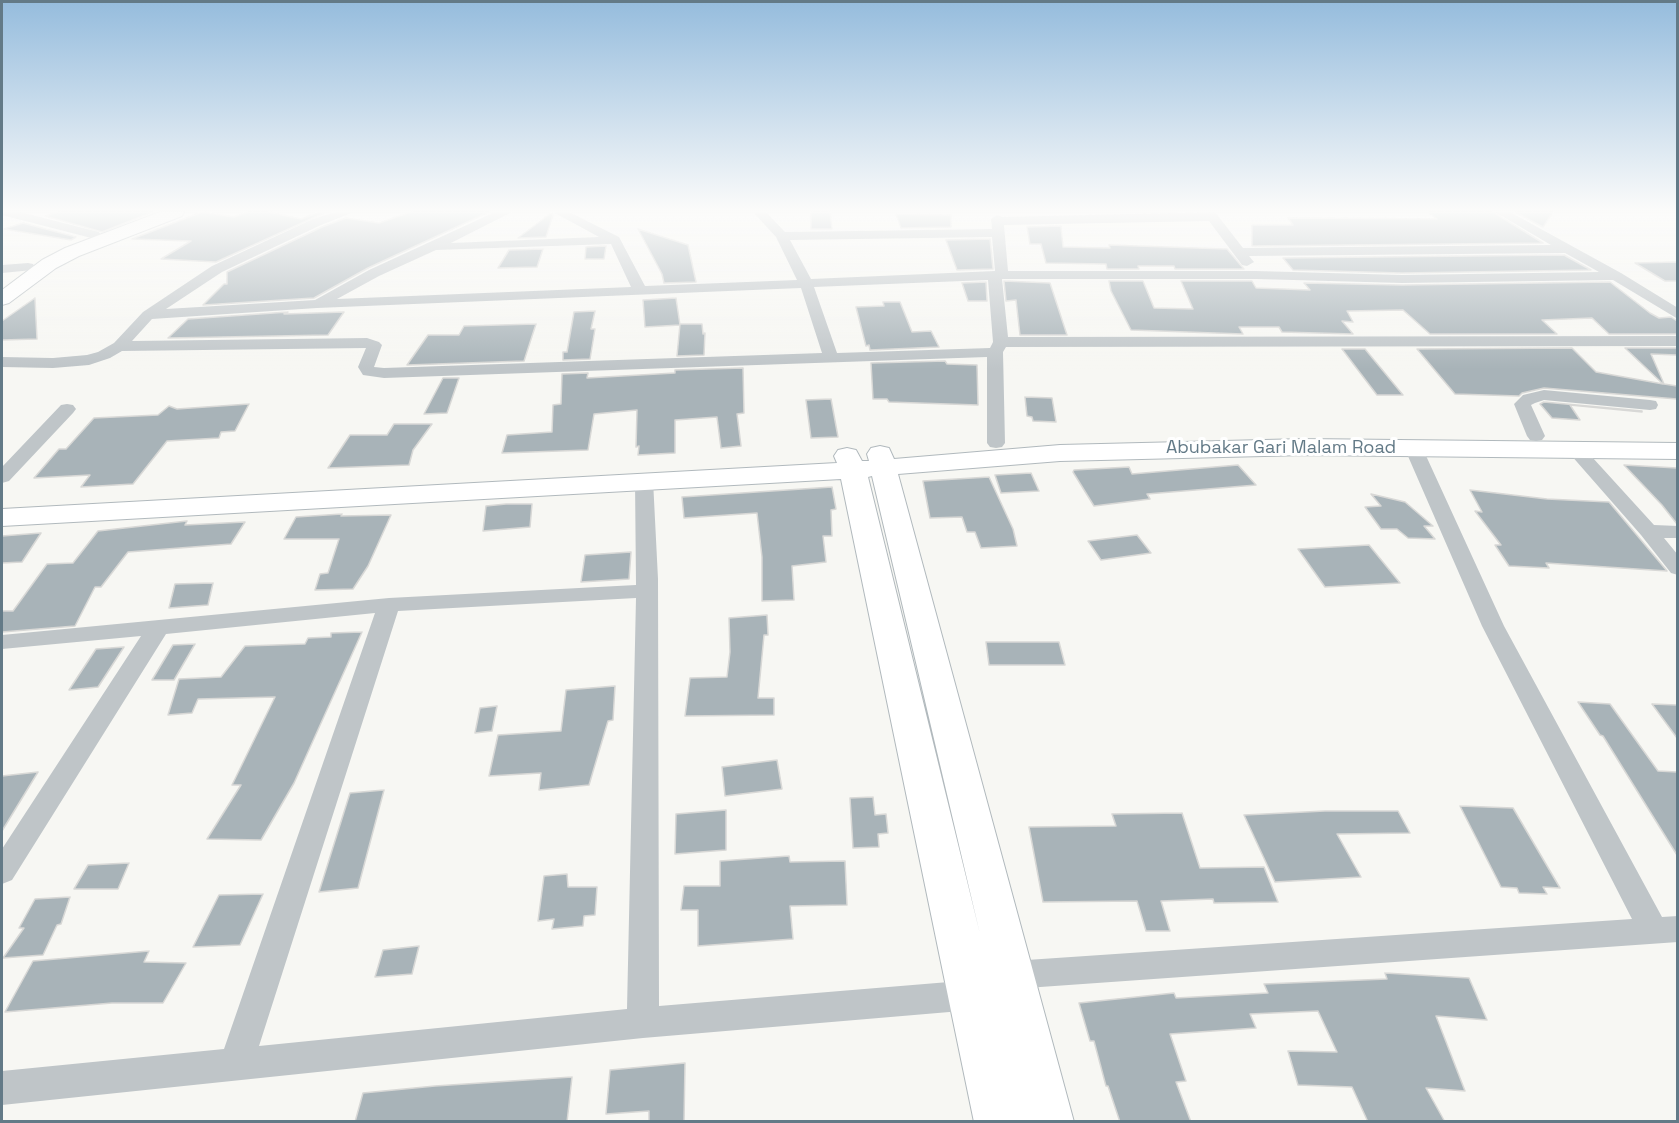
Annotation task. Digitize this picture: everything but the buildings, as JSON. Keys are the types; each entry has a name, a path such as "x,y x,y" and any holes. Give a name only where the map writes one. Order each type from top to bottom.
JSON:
{"street":[{"path":"2,288 33,264"},
{"path":"2,299 50,264"},
{"path":"2,362 53,363 89,360 119,346 148,315 225,264"},
{"path":"317,304 394,264"},
{"path":"627,264 640,290"},
{"path":"797,264 806,283 831,358"},
{"path":"996,443 998,264"},
{"path":"1248,264 1256,275"},
{"path":"1596,264 1677,315"},
{"path":"2,268 28,267"},
{"path":"148,315 317,304 998,276 1256,275 1402,279 1616,276"},
{"path":"119,346 367,343 374,345 374,350 366,367 369,372 384,373 831,358 998,347 1677,341"},
{"path":"1536,436 1522,404 1528,399 1544,395 1650,405"},
{"path":"2,477 67,409"},
{"path":"2,518 644,480 866,462 996,443 1074,437 1677,436"},
{"path":"1012,975 1665,929 1493,626 1413,447"},
{"name":"Abubakar Gari Malam Road","path":"866,462 1163,449 1413,447 1677,451"},
{"path":"1576,450 1648,531 1677,569"},
{"path":"2,501 866,462"},
{"path":"866,462 1012,975 1049,1122"},
{"path":"866,462 1000,1122"},
{"path":"643,1023 646,591 644,480"},
{"path":"1648,531 1677,532"},
{"path":"2,642 389,605 646,591"},
{"path":"236,1065 389,605"},
{"path":"2,872 157,628"},
{"path":"2,1088 643,1023 973,995"}]}
